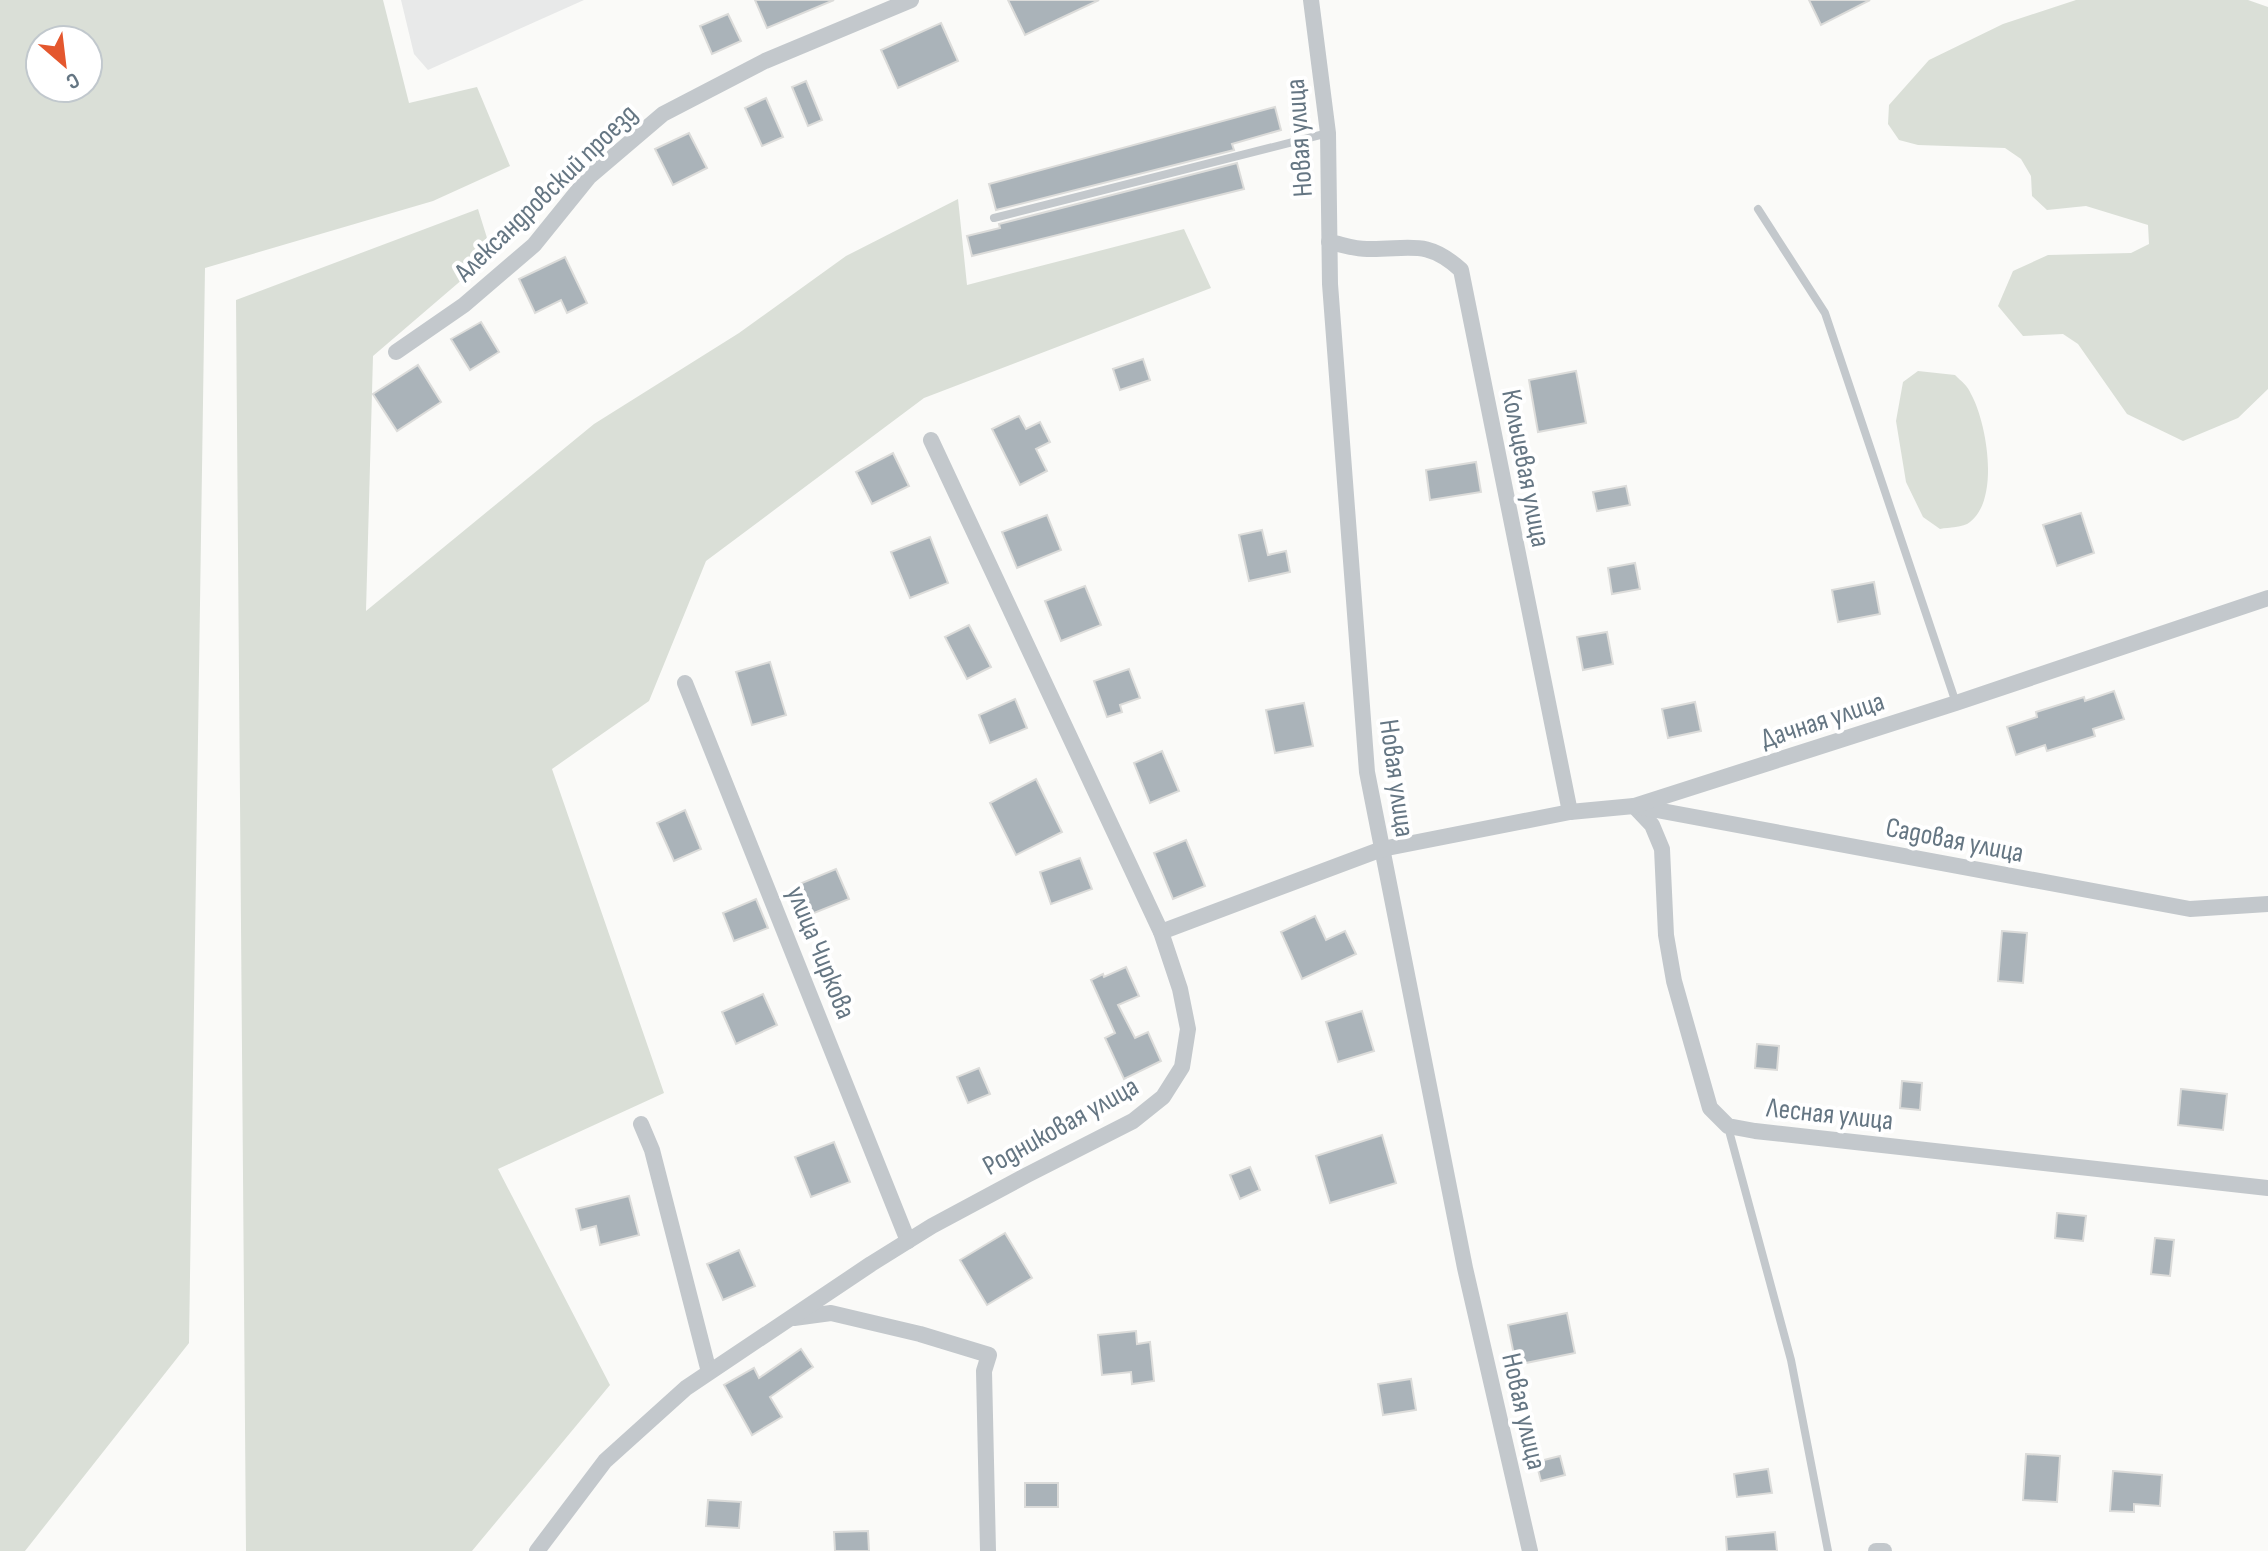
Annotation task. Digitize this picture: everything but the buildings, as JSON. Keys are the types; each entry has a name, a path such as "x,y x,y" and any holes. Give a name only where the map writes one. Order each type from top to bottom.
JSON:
{"street":[{"name":"Александровский проезд","path":"396,352 464,305 534,245 589,177 663,114 765,61 911,0"},
{"name":"Новая улица","path":"1311,0 1328,133 1330,284 1367,772 1465,1268 1530,1551"},
{"name":"Кольцевая улица","path":"1329,242 1364,249 1420,247 1445,255 1461,270 1570,812"},
{"name":"Родниковая улица","path":"537,1551 605,1461 686,1388 908,1241 1133,1121 1163,1097 1182,1067 1188,1029 1180,989 1161,932 931,440"},
{"name":"Дачная улица","path":"1161,932 1382,849 1570,812 1634,806 1956,703 2268,598"},
{"name":"улица Чиркова","path":"685,683 908,1241"},
{"name":"Садовая улица","path":"1634,806 2190,909 2268,904"},
{"name":"Лесная улица","path":"1634,806 1652,825 1662,849 1666,935 1674,981 1710,1108 1728,1126 2268,1188"},
{"path":"641,1124 652,1150 709,1372"},
{"path":"789,1319 831,1313 920,1334 989,1355 984,1371 988,1551"},
{"path":"1876,1551 1884,1551"}],"lane":[{"path":"994,218 1328,133"},
{"path":"1758,209 1825,313 1956,703"},
{"path":"1728,1126 1791,1360 1828,1551"}],"shaded area":[{"path":"0,0 383,0 409,103 477,87 510,166 433,201 205,268 189,1343 25,1551 0,1551"},
{"path":"401,0 584,0 428,70 414,54"},
{"path":"2076,0 2248,0 2268,7 2268,389 2238,418 2183,441 2127,414 2078,344 2063,334 2023,336 1998,306 2013,271 2048,255 2131,253 2149,244 2148,225 2086,206 2047,210 2032,196 2031,176 2021,159 2005,148 1918,145 1899,140 1888,124 1889,105 1929,60 2003,24"},
{"path":"958,199 967,285 1184,229 1211,288 924,398 706,561 649,701 552,769 664,1093 498,1169 610,1385 472,1551 246,1551 236,300 478,209 492,254 373,356 366,611 594,424 739,333 846,256"},
{"path":"1918,371 1955,375 1970,391 1982,423 1988,460 1985,496 1979,511 1964,525 1940,529 1923,517 1906,482 1896,421 1903,382"}]}
